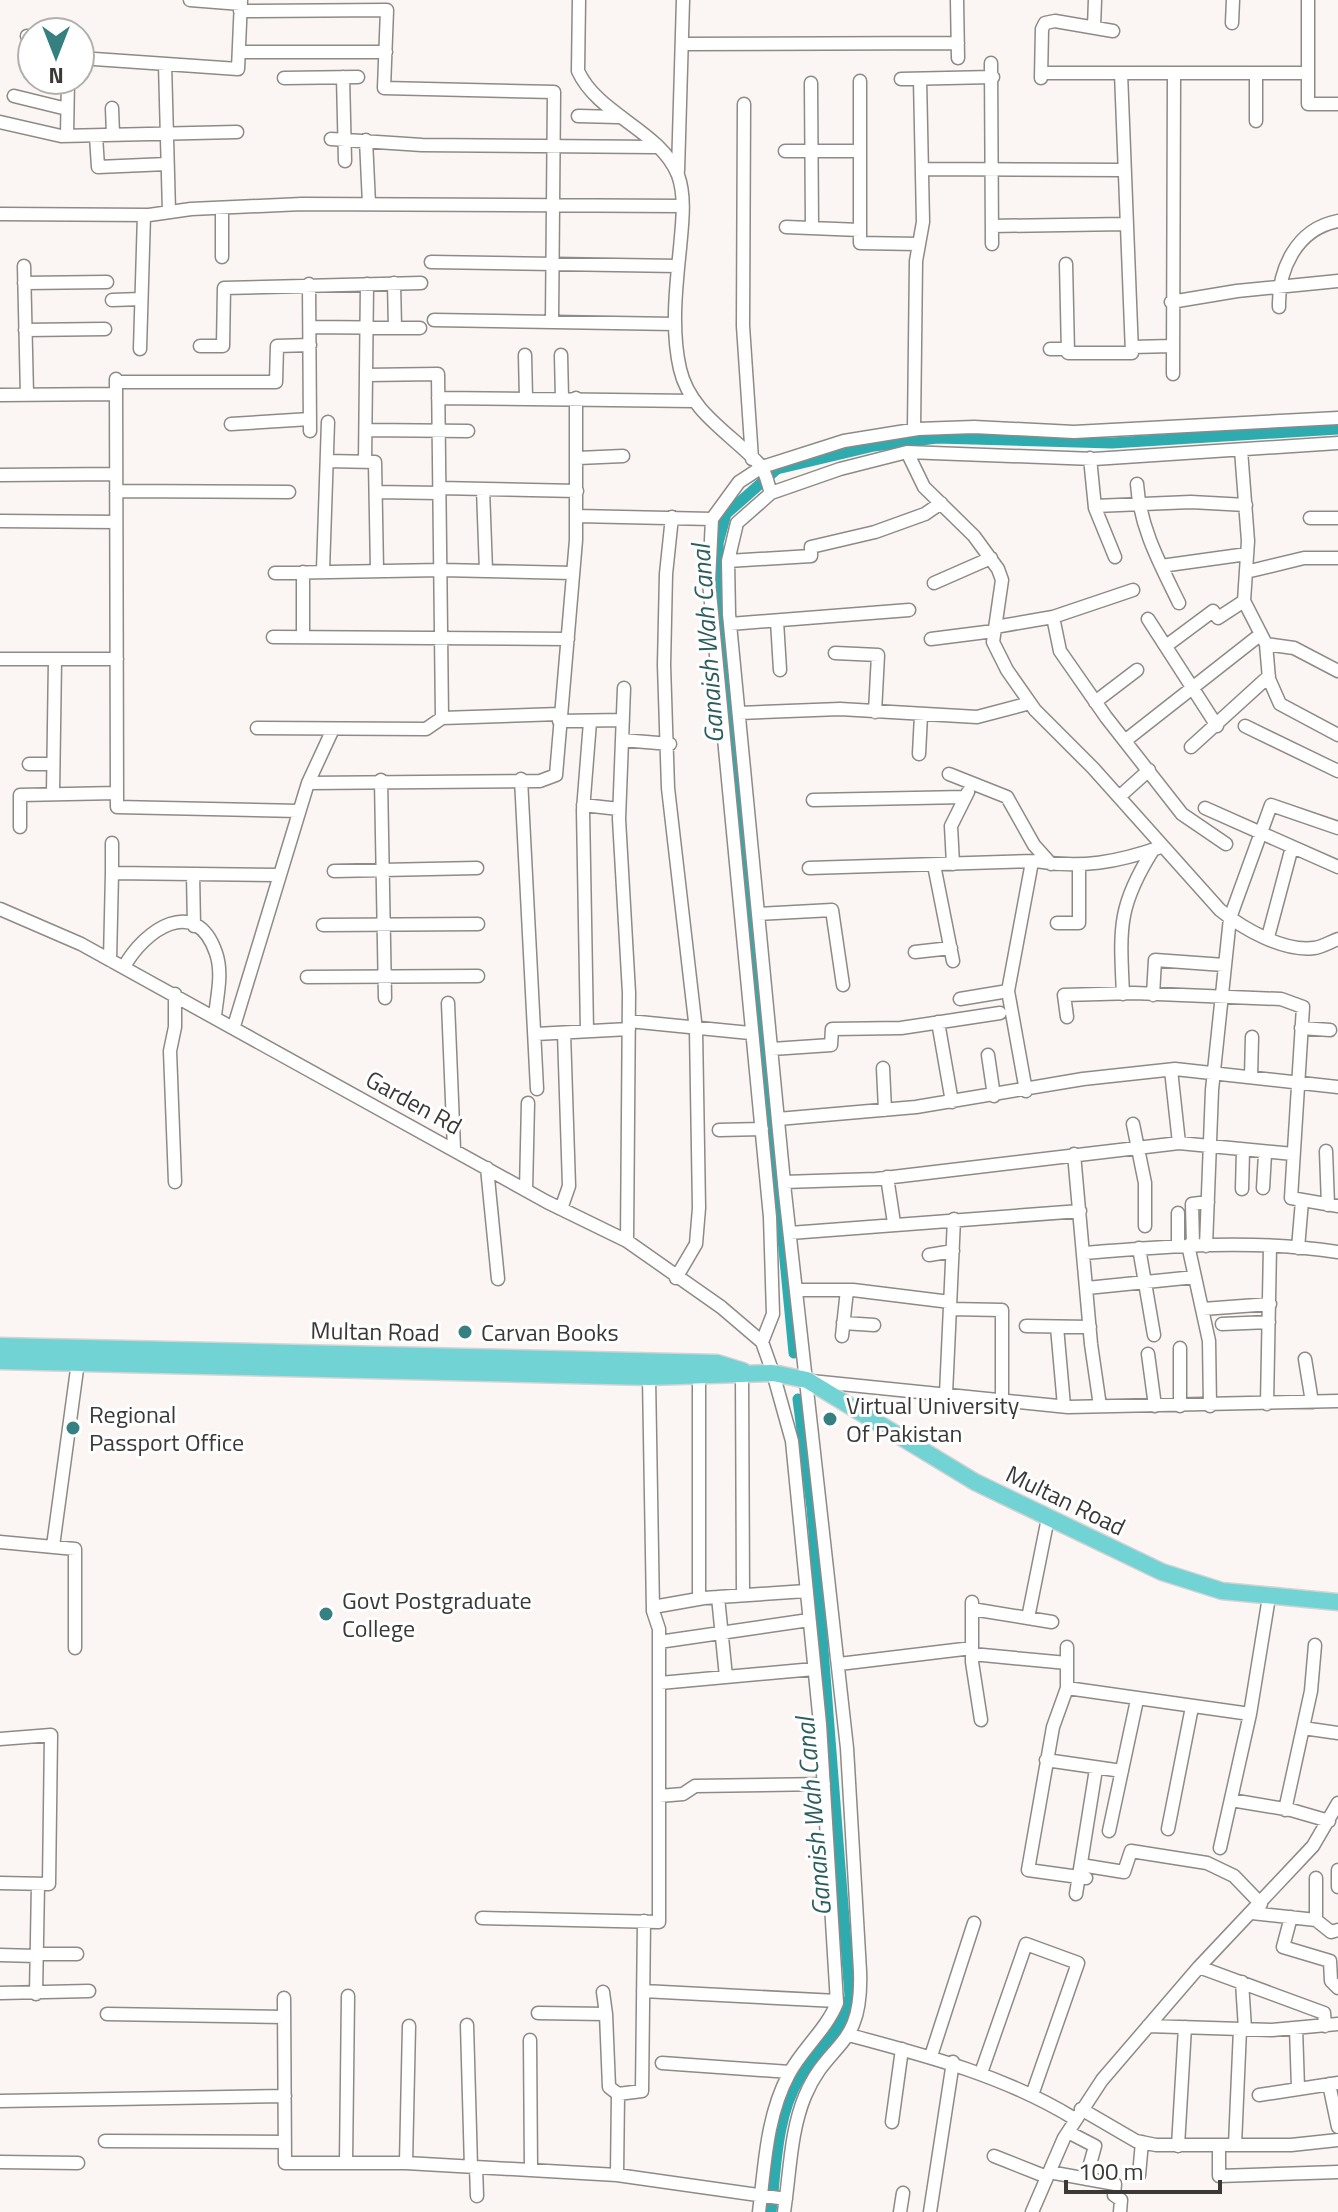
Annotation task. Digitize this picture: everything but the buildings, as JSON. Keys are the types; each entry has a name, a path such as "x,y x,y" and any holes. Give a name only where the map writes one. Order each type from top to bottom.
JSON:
{"main road":[{"name":"Multan Road","path":"0,1346 717,1363 745,1373"},
{"name":"Multan Road","path":"0,1361 649,1377 773,1373 807,1380 975,1482 1162,1572 1222,1591 1338,1602"}],"street":[{"path":"190,0 241,5 387,10 384,88 554,92 552,321"},
{"path":"579,0 578,71 618,117 656,147 678,175"},
{"path":"683,0 678,175 682,206 675,324 680,371 694,401 729,440 759,466"},
{"path":"957,0 958,58"},
{"path":"1094,27 1095,0"},
{"path":"1232,23 1233,0"},
{"path":"1308,0 1308,104 1338,104"},
{"path":"96,59 238,69 241,5"},
{"path":"1113,31 1055,21 1045,23 1042,29 1041,77 1121,73 1308,73"},
{"path":"682,44 958,43"},
{"path":"239,52 386,52"},
{"path":"991,63 992,244"},
{"path":"165,64 169,212"},
{"path":"1066,264 1068,353 1132,353 1122,170 1121,73"},
{"path":"1256,73 1256,121"},
{"path":"1173,374 1174,74"},
{"path":"343,77 338,139 345,161"},
{"path":"284,78 358,77"},
{"path":"901,79 993,77"},
{"path":"914,429 918,244 923,222 920,79"},
{"path":"860,81 860,243 918,244"},
{"path":"811,83 812,228"},
{"path":"14,96 67,109"},
{"path":"67,96 67,136"},
{"path":"744,104 743,326 759,466 771,493"},
{"path":"112,108 113,135"},
{"path":"578,116 618,117"},
{"path":"0,122 67,136 237,132"},
{"path":"96,136 98,167 167,164"},
{"path":"338,139 422,145 656,147"},
{"path":"366,140 369,204"},
{"path":"785,151 860,151"},
{"path":"922,169 1122,170"},
{"path":"0,214 144,215 222,208 369,204 682,206"},
{"path":"222,208 222,257"},
{"path":"140,349 144,215"},
{"path":"1279,307 1279,287 1285,260 1310,236 1338,221"},
{"path":"992,226 1126,224"},
{"path":"786,227 860,230"},
{"path":"431,262 678,266"},
{"path":"24,266 27,395"},
{"path":"1171,302 1338,281"},
{"path":"24,283 107,282"},
{"path":"394,283 395,328"},
{"path":"200,346 223,346 224,288 421,283"},
{"path":"309,284 310,425"},
{"path":"365,462 367,284"},
{"path":"112,300 141,299"},
{"path":"434,320 675,324"},
{"path":"310,327 420,328"},
{"path":"25,330 105,329"},
{"path":"0,395 116,385 276,382 277,346 310,345"},
{"path":"1132,347 1172,346"},
{"path":"1050,349 1067,349"},
{"path":"525,355 526,398"},
{"path":"561,355 562,398"},
{"path":"366,375 438,374 442,718"},
{"path":"116,385 117,807 299,811"},
{"path":"438,398 694,401"},
{"path":"308,783 540,781 556,775 577,516 576,398"},
{"path":"762,1342 773,1314 774,1281 709,582 712,519 739,482 759,466 844,441 914,429 974,427 1074,432 1338,418"},
{"path":"231,424 328,427 323,570"},
{"path":"366,430 468,431"},
{"path":"849,2035 861,2001 854,1824 839,1664 784,1182 730,624 728,561 737,523 771,493 840,469 907,452 1090,458 1338,443"},
{"path":"1241,450 1247,554 1244,601 1264,639 1269,676 1280,704 1338,735"},
{"path":"907,452 924,487 974,536 991,558 1002,580 994,629 996,653 1030,703 1119,797 1157,849 1230,918 1268,937 1293,946 1314,948 1338,939"},
{"path":"578,458 623,456"},
{"path":"1090,458 1095,506 1115,557"},
{"path":"327,461 375,462 377,570"},
{"path":"0,475 116,474"},
{"path":"1137,484 1139,507 1179,603"},
{"path":"376,492 483,489 577,491"},
{"path":"483,489 486,571"},
{"path":"116,491 289,492"},
{"path":"1095,506 1139,507 1191,502 1246,505"},
{"path":"728,561 811,556 811,547 875,532 925,514 941,503"},
{"path":"577,516 712,519"},
{"path":"672,517 666,574 664,665 670,744 668,788 696,1030 696,1244 676,1278"},
{"path":"1310,518 1338,518"},
{"path":"0,521 116,522"},
{"path":"1161,566 1247,554"},
{"path":"934,583 991,558"},
{"path":"1246,572 1304,558 1338,558"},
{"path":"275,573 441,570 573,573"},
{"path":"303,572 303,637"},
{"path":"931,639 1053,617 1133,590"},
{"path":"1166,646 1213,611 1218,618 1244,601"},
{"path":"730,624 909,610"},
{"path":"1053,617 1060,651 1095,702 1182,814 1222,841 1226,818"},
{"path":"1148,619 1217,726"},
{"path":"777,621 780,670"},
{"path":"273,637 568,639"},
{"path":"1264,639 1294,648 1338,671"},
{"path":"1126,740 1194,687 1264,639"},
{"path":"835,653 878,655 875,712"},
{"path":"0,659 117,659"},
{"path":"53,793 55,660"},
{"path":"1095,702 1137,670"},
{"path":"1191,747 1269,676"},
{"path":"624,688 619,809 629,1025 627,1241"},
{"path":"739,713 840,709 977,717 1030,703"},
{"path":"919,754 921,715"},
{"path":"257,728 426,729 442,718 623,720"},
{"path":"587,1031 583,805 590,722"},
{"path":"1245,726 1338,771"},
{"path":"234,1026 308,783 333,729"},
{"path":"622,740 670,744"},
{"path":"29,764 53,764"},
{"path":"1119,797 1149,770"},
{"path":"949,774 1007,797 1034,845 1051,864"},
{"path":"521,779 537,1089"},
{"path":"381,780 385,998"},
{"path":"953,864 951,826 974,782"},
{"path":"20,827 20,795 117,793"},
{"path":"813,800 965,797"},
{"path":"583,805 619,809"},
{"path":"1191,1245 1208,1202 1209,1147 1230,918 1271,805 1338,828"},
{"path":"1205,808 1338,867"},
{"path":"110,960 112,843"},
{"path":"1268,937 1292,847"},
{"path":"809,868 1032,862 1099,865 1157,849"},
{"path":"1123,994 1123,913 1130,886 1157,849"},
{"path":"1026,1091 1008,991 1032,862"},
{"path":"915,952 952,954 934,865"},
{"path":"1057,923 1079,923 1079,866"},
{"path":"334,871 477,868"},
{"path":"112,873 278,875"},
{"path":"193,874 194,926"},
{"name":"Garden Rd","path":"0,909 175,994 526,1190 627,1241 721,1307 762,1342 792,1441 824,1784 837,2001"},
{"path":"758,914 832,910 843,985"},
{"path":"124,967 140,941 158,926 168,923 194,926 206,935 216,953 220,972 215,1016"},
{"path":"323,925 478,924"},
{"path":"1153,995 1155,960 1224,965"},
{"path":"307,977 478,976"},
{"path":"960,999 1008,991"},
{"path":"175,994 175,1027 170,1051 175,1182"},
{"path":"1067,1017 1064,995 1281,999 1303,1007 1291,1198 1333,1206 1326,1151"},
{"path":"977,996 983,1015"},
{"path":"448,1003 454,1149"},
{"path":"772,1049 831,1045 832,1029 901,1028 1000,1013"},
{"path":"938,1022 952,1102"},
{"path":"536,1034 629,1025 750,1033"},
{"path":"1301,1028 1330,1030"},
{"path":"561,1209 569,1186 564,1033"},
{"path":"1251,1077 1252,1037"},
{"path":"988,1055 994,1096"},
{"path":"883,1068 885,1110"},
{"path":"778,1119 952,1102 1083,1079 1171,1070 1338,1087"},
{"path":"1171,1070 1179,1143"},
{"path":"526,1190 528,1103"},
{"path":"1133,1124 1145,1183 1145,1226"},
{"path":"719,1130 762,1129"},
{"path":"784,1182 887,1177 1179,1143 1265,1154 1293,1154"},
{"path":"1242,1189 1243,1151"},
{"path":"1074,1154 1100,1406"},
{"path":"1263,1188 1265,1154"},
{"path":"487,1168 498,1279"},
{"path":"887,1177 894,1223"},
{"path":"1298,1248 1302,1201"},
{"path":"790,1233 1080,1211"},
{"path":"1178,1213 1191,1245 1209,1341 1210,1406"},
{"path":"946,1394 954,1219"},
{"path":"1085,1253 1191,1245 1270,1246 1338,1252"},
{"path":"1267,1404 1270,1246"},
{"path":"1139,1248 1154,1335"},
{"path":"929,1255 953,1251"},
{"path":"1087,1288 1195,1277"},
{"path":"797,1290 847,1290 1002,1310 1002,1399"},
{"path":"847,1290 842,1329 874,1325"},
{"path":"1203,1309 1270,1304"},
{"path":"1222,1324 1269,1322"},
{"path":"1026,1326 1090,1327"},
{"path":"1057,1327 1064,1406"},
{"path":"1180,1348 1180,1406"},
{"path":"1148,1354 1155,1406"},
{"path":"1305,1359 1312,1402"},
{"path":"53,1546 78,1362"},
{"path":"743,1595 745,1373"},
{"path":"482,1918 659,1922 660,1683 659,1642 653,1607 649,1377"},
{"path":"699,1377 699,1599"},
{"path":"807,1380 1064,1406 1210,1406 1338,1401"},
{"path":"1028,1618 1048,1518"},
{"path":"0,1542 75,1549 75,1648"},
{"path":"653,1607 718,1597 806,1591"},
{"path":"718,1597 726,1677"},
{"path":"1220,1848 1250,1714 1269,1597"},
{"path":"981,1720 972,1651 972,1606 1052,1622"},
{"path":"659,1642 809,1620"},
{"path":"1285,1810 1303,1728 1315,1645"},
{"path":"1067,1647 1067,1688 1046,1760 1028,1870 1124,1872 1131,1851 1207,1863 1234,1876 1257,1908 1316,1920 1331,1932 1338,1930"},
{"path":"839,1664 972,1651 1067,1663"},
{"path":"660,1683 814,1669"},
{"path":"1067,1688 1250,1714"},
{"path":"1109,1831 1137,1700"},
{"path":"1168,1829 1192,1707"},
{"path":"1303,1728 1338,1733"},
{"path":"0,1739 51,1735 49,1884 0,1883"},
{"path":"1046,1760 1122,1771"},
{"path":"1076,1894 1082,1873 1096,1769"},
{"path":"659,1796 683,1794 695,1786 824,1784"},
{"path":"1231,1800 1329,1821"},
{"path":"1032,2212 1078,2114 1199,1967 1313,1846 1338,1803"},
{"path":"1338,1870 1338,1887"},
{"path":"1316,1878 1316,1920"},
{"path":"36,1994 38,1884"},
{"path":"1291,1917 1283,1947 1330,1961 1331,1981 1338,1988"},
{"path":"603,1992 609,2087 618,2094 642,2091 644,1921"},
{"path":"931,2056 974,1923"},
{"path":"981,2073 1026,1944 1078,1963 1032,2095"},
{"path":"0,1955 77,1954"},
{"path":"1148,2026 1243,2029 1332,2025 1324,2013 1199,1967"},
{"path":"1235,2145 1243,2029 1242,1982"},
{"path":"0,1993 89,1991"},
{"path":"643,1991 837,2001 820,2071 801,2106 776,2200 759,2212"},
{"path":"346,2163 348,1996"},
{"path":"284,1998 285,2163 406,2163 617,2175 776,2200"},
{"path":"538,2013 606,2014"},
{"path":"107,2014 284,2017"},
{"path":"467,2025 477,2196"},
{"path":"406,2163 409,2026"},
{"path":"1178,2146 1185,2027"},
{"path":"1296,2028 1298,2088"},
{"path":"776,2200 769,2129 790,2072 827,2044 849,2035 953,2062 1142,2142 1219,2146 1291,2145 1338,2140"},
{"path":"530,2040 531,2170"},
{"path":"892,2122 902,2049"},
{"path":"930,2212 953,2062"},
{"path":"662,2063 790,2072"},
{"path":"1259,2095 1334,2084 1338,2127"},
{"path":"617,2175 618,2094"},
{"path":"0,2101 285,2096"},
{"path":"1068,2132 1095,2146 1086,2179"},
{"path":"928,2136 943,2136"},
{"path":"105,2141 285,2142"},
{"path":"1139,2175 1142,2142"},
{"path":"1219,2146 1219,2176 1338,2172"},
{"path":"994,2156 1048,2175 1115,2184 1114,2195 1121,2200 1120,2212"},
{"path":"0,2162 78,2163"},
{"path":"900,2212 903,2193"}],"waterway":[{"name":"Ganaish Wah Canal","path":"794,1353 722,609 718,543 726,514 777,469 874,446 937,438 1112,443 1338,429"},
{"name":"Ganaish Wah Canal","path":"771,2212 781,2126 791,2094 806,2068 835,2031 850,1996 812,1508 798,1399"}],"place":[{"name":"Carvan Books","path":"465,1332"},
{"name":"Virtual University Of Pakistan","path":"830,1419"},
{"name":"Regional Passport Office","path":"73,1428"},
{"name":"Govt Postgraduate College","path":"326,1614"}]}
